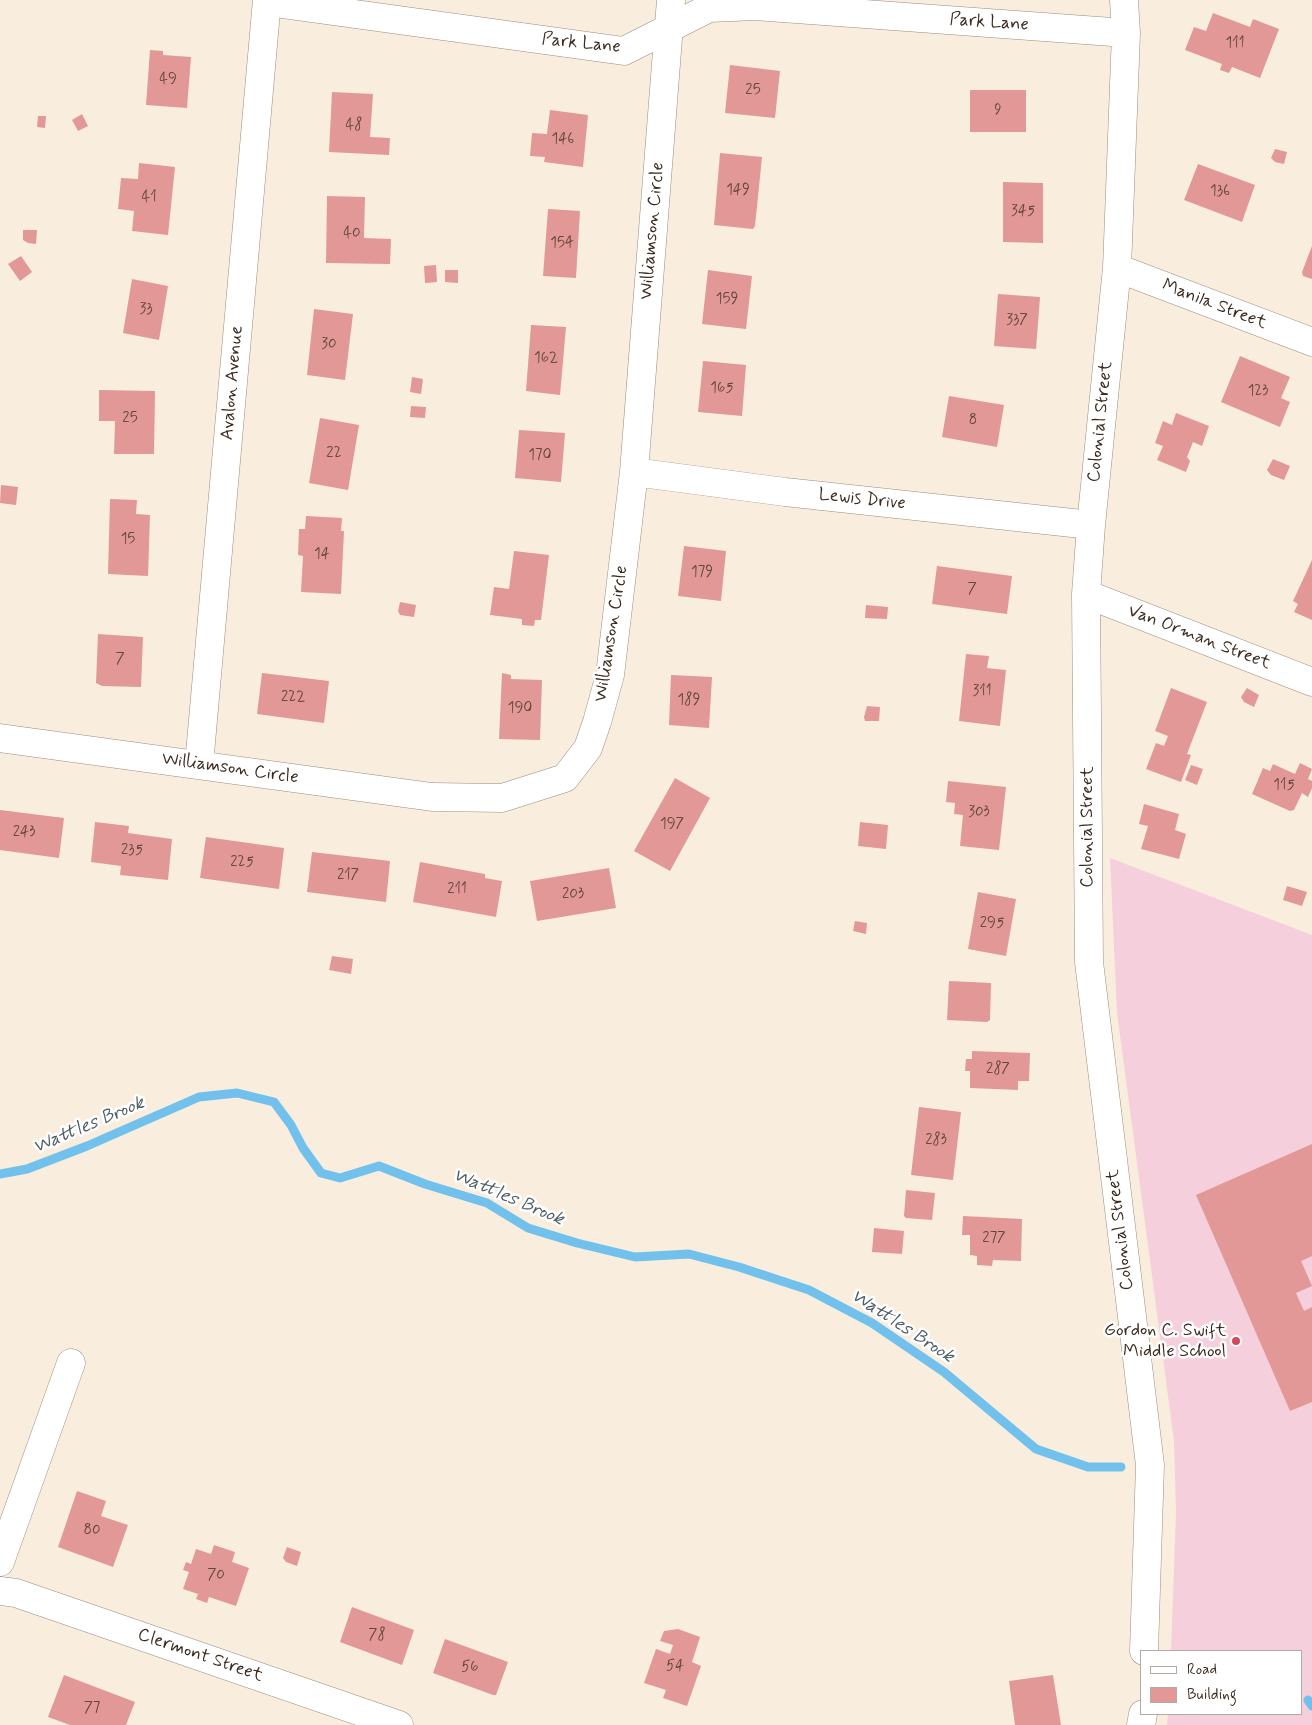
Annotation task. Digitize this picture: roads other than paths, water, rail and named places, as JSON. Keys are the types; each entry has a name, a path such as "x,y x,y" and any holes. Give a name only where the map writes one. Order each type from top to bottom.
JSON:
{"street":[{"name":"Williamson Circle","path":"0,738 432,796 502,798 565,778 588,748 610,674 634,472 672,0"},
{"name":"Colonial Street","path":"1124,0 1126,33 1117,268 1091,525 1086,594 1089,962 1150,1464 1144,1650"},
{"name":"Park Lane","path":"267,1 624,51 709,8 755,6 1126,33"},
{"name":"Avalon Avenue","path":"199,766 267,1"},
{"name":"Manila Street","path":"1117,268 1312,342"},
{"name":"Lewis Drive","path":"634,472 786,492 1091,525"},
{"name":"Van Orman Street","path":"1086,594 1312,682"},
{"path":"0,1562 71,1363"},
{"name":"Clermont Street","path":"0,1591 16,1593 399,1725"}],"waterway":[{"name":"Wattles Brook","path":"0,1174 27,1169 87,1146 199,1097 237,1093 274,1102 321,1173 340,1178 379,1166 425,1184 487,1203 528,1228 577,1243 635,1257 689,1254 739,1267 809,1290 872,1323 944,1372 1036,1449 1088,1467 1121,1467"},
{"name":"Wattles Brook","path":"1308,1700 1312,1706"}],"place":[{"name":"Gordon C. Swift Middle School","path":"1236,1341"}]}
